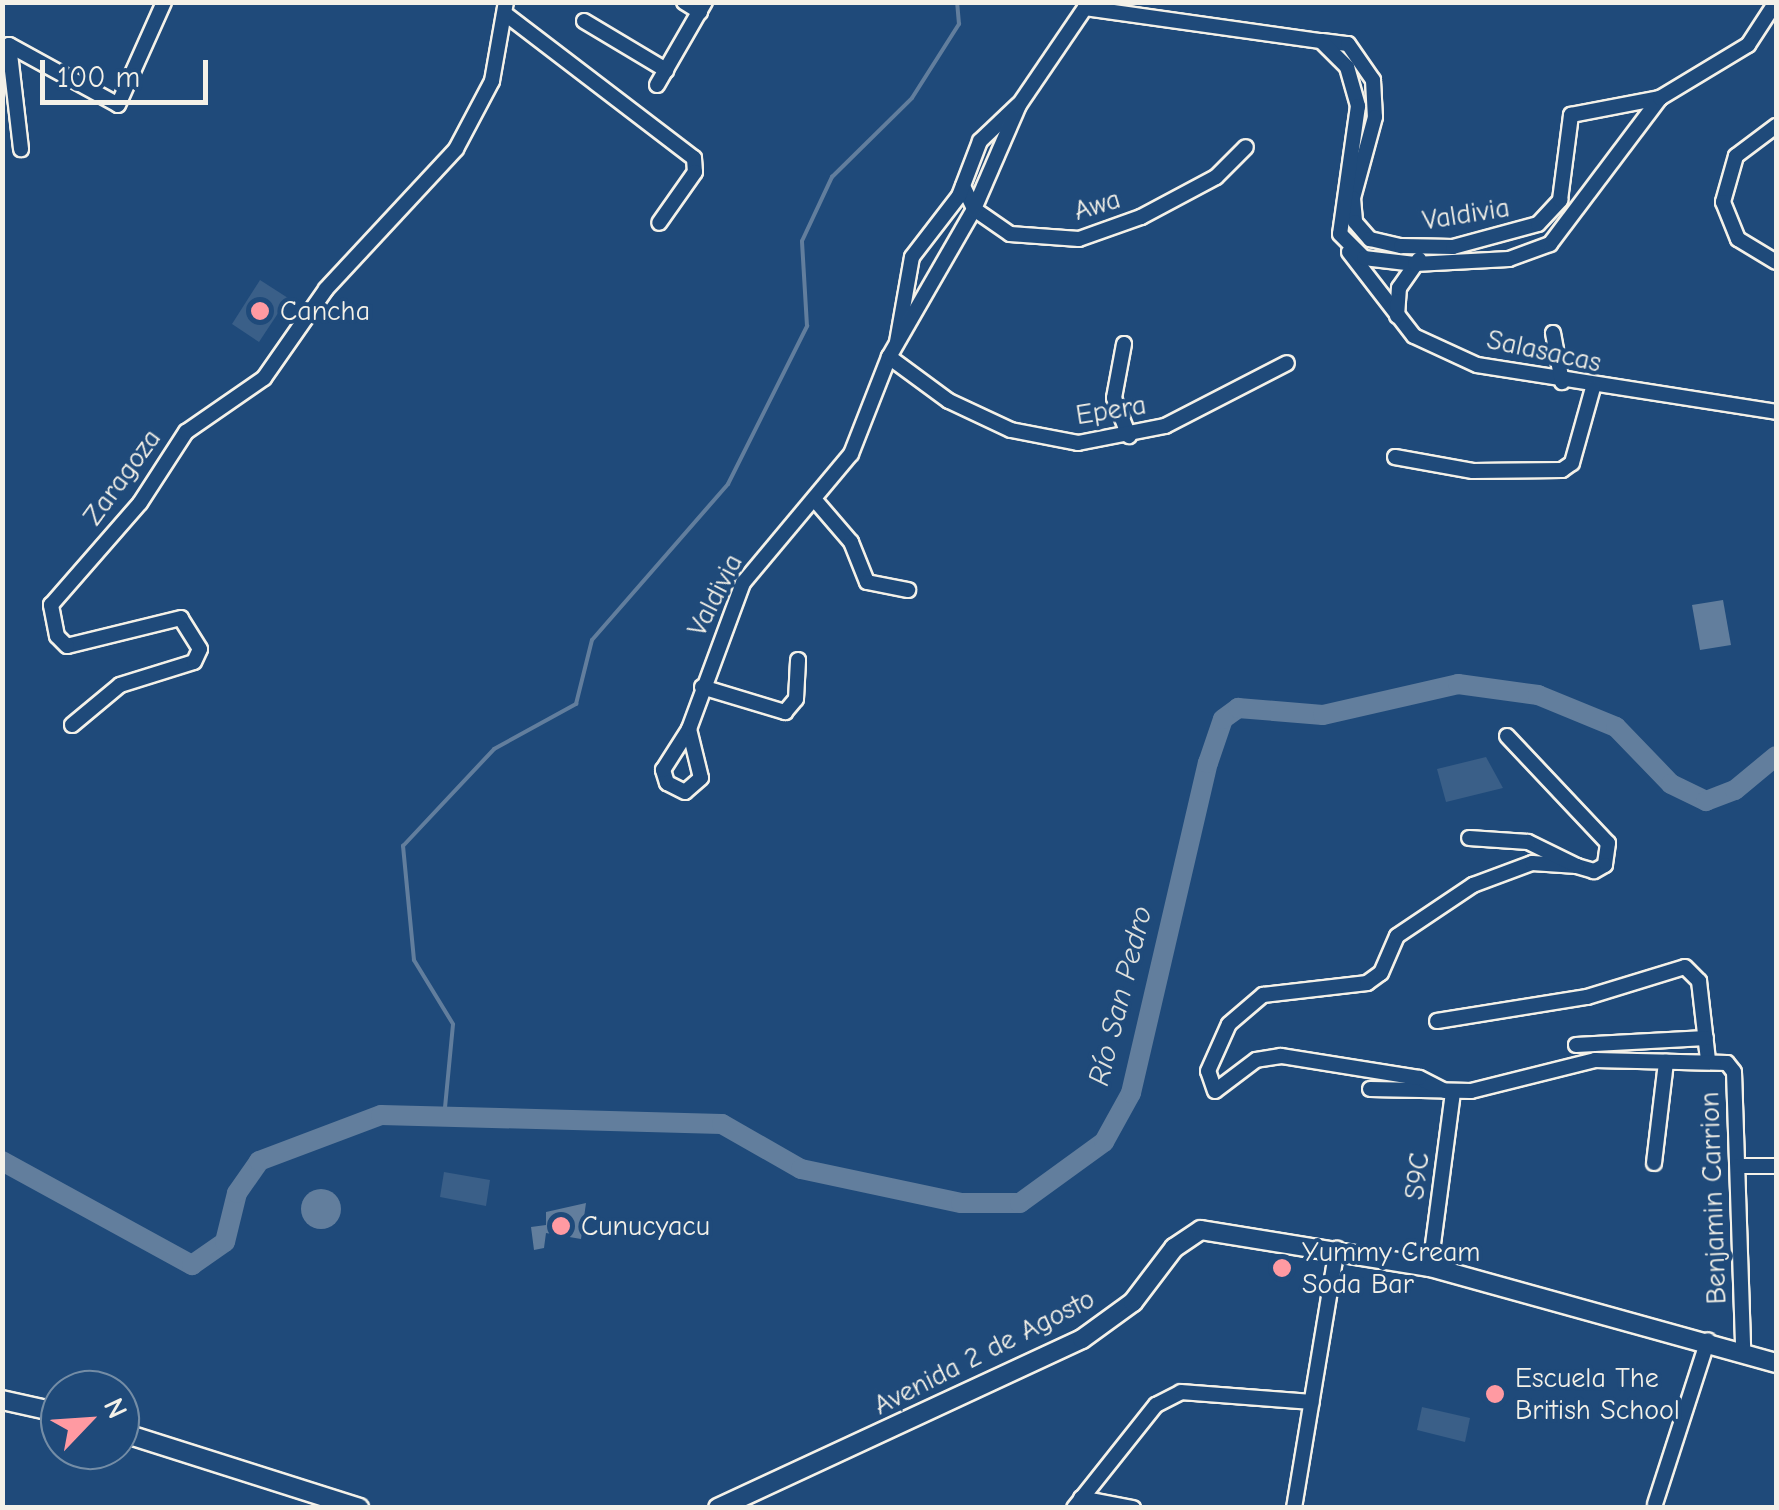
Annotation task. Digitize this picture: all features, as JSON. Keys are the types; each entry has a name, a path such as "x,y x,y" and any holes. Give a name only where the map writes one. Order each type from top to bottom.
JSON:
{"main road":[{"name":"Avenida 2 de Agosto","path":"718,1508 1082,1339 1133,1302 1192,1232 1337,1249 1430,1268 1708,1340 1776,1362"},
{"path":"2,1400 40,1408"},
{"path":"140,1438 359,1508"}],"street":[{"path":"657,85 702,7 684,2"},
{"path":"1353,178 1337,225 1348,249 1378,262 1510,259 1550,244 1660,98 1748,44 1776,2"},
{"path":"21,149 9,44 112,105 122,102 158,5"},
{"name":"Valdivia","path":"689,729 743,583 851,454 889,357 974,209 1019,105 1085,8 1287,30 1321,41 1354,86 1352,210 1360,230 1425,249 1538,224 1560,200 1571,115 1660,98"},
{"path":"507,9 694,158 696,172 659,223"},
{"name":"Zaragoza","path":"72,725 120,686 194,662 200,649 181,618 67,646 51,605 140,503 186,432 264,378 326,288 456,149 492,80 507,9"},
{"path":"584,21 666,70"},
{"name":"Valdivia","path":"897,342 912,257 963,186 980,141 1019,105"},
{"path":"1776,126 1736,156 1724,202 1738,239 1776,262"},
{"name":"Awa","path":"974,209 1010,234 1078,239 1142,218 1216,177 1246,147"},
{"path":"963,186 974,209"},
{"name":"Salasacas","path":"1348,249 1414,336 1462,359 1593,388 1776,412"},
{"path":"1397,317 1399,288 1425,249"},
{"path":"1552,333 1562,382"},
{"path":"1124,344 1114,394 1129,436"},
{"name":"Epera","path":"889,357 948,400 1011,430 1078,443 1129,436 1204,411 1287,362"},
{"path":"1395,457 1473,471 1562,470 1593,388"},
{"path":"814,499 851,542 867,582 908,590"},
{"path":"702,686 785,712 796,699 798,660"},
{"path":"1469,838 1528,842 1594,872 1605,865 1608,843 1507,736"},
{"path":"1449,1091 1419,1078 1282,1056 1256,1060 1215,1091 1208,1071 1229,1024 1264,996 1367,984 1382,973 1398,936 1473,885 1532,863 1577,866"},
{"name":"Benjamin Carrion","path":"1437,1020 1587,997 1685,967 1699,981 1708,1060 1734,1072 1743,1350"},
{"path":"1576,1045 1706,1038"},
{"path":"1370,1089 1449,1091 1595,1060 1708,1060"},
{"path":"1654,1162 1666,1062"},
{"name":"S9C","path":"1430,1268 1449,1091"},
{"path":"1738,1166 1776,1166"},
{"path":"1294,1508 1337,1249"},
{"path":"1655,1504 1708,1340"},
{"path":"1077,1503 1156,1405 1180,1392 1312,1402"},
{"path":"1077,1503 1134,1508"}],"shaded area":[{"name":"Cancha","path":"260,280 288,298 259,342 232,324"},
{"path":"1723,600 1731,645 1700,650 1692,605"},
{"path":"1486,757 1503,788 1446,802 1437,769"},
{"path":"444,1172 490,1180 486,1206 440,1197"},
{"path":"321,1189 335,1195 341,1209 335,1223 321,1229 307,1223 301,1209 307,1195"},
{"name":"Cunucyacu","path":"586,1203 581,1239 546,1233 544,1248 534,1250 531,1227 546,1225 546,1212"},
{"path":"1422,1407 1470,1418 1465,1442 1417,1430"}],"waterway":[{"path":"444,1118 453,1024 414,960 403,846 494,749 576,704 592,640 728,484 807,326 802,241 832,177 912,98 959,24 957,2"},
{"name":"Río San Pedro","path":"2,1161 192,1265 225,1242 237,1193 259,1161 381,1115 722,1124 801,1169 961,1203 1020,1203 1104,1142 1131,1093 1208,763 1223,719 1238,708 1323,715 1458,684 1538,695 1616,727 1671,784 1706,801 1735,790 1776,756"}],"place":[{"name":"Cancha","path":"260,311"},
{"name":"Cunucyacu","path":"561,1226"},
{"name":"Yummy Cream Soda Bar","path":"1282,1268"},
{"name":"Escuela The British School","path":"1495,1394"}]}
